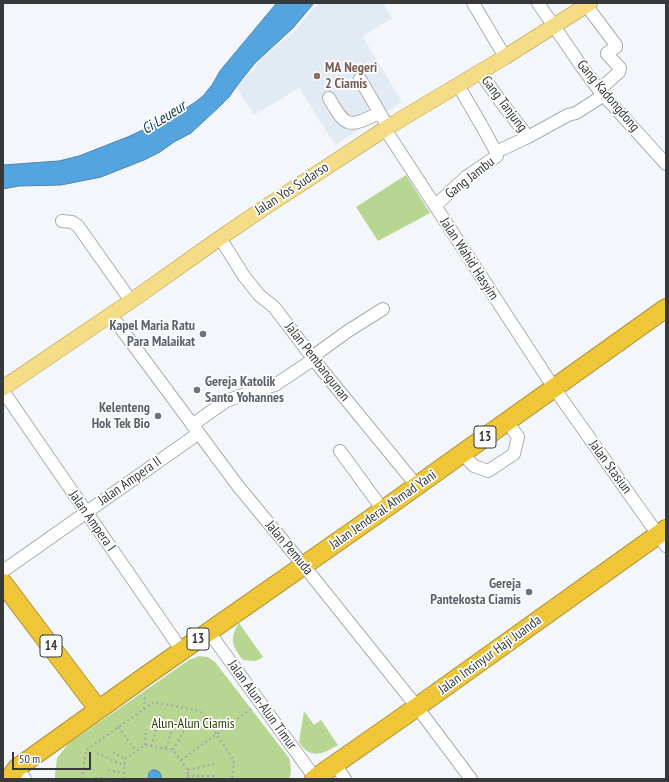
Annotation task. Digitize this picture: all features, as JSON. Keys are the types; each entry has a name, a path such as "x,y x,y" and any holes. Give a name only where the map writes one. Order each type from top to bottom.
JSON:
{"highway":[{"name":"Jalan Jenderal Ahmad Yani","path":"98,710 304,566 666,308"},
{"name":"Jalan Insinyur Haji Juanda","path":"314,779 663,537"},
{"name":"14","path":"3,584 98,710"},
{"name":"13","path":"14,774 98,710"}],"main road":[{"name":"Jalan Yos Sudarso","path":"3,388 111,315 264,208 387,128 505,57 588,4"}],"street":[{"path":"473,3 505,57"},
{"name":"Gang Kadongdong","path":"538,3 582,67 602,93 662,151 666,164"},
{"path":"496,152 528,137 568,115 576,114 602,93 619,72 620,68 607,54 616,47 616,45 588,4"},
{"name":"Gang Tanjung","path":"480,72 528,137"},
{"name":"Jalan Wahid Hasyim","path":"360,79 387,128 435,206 554,388"},
{"name":"Gang Jambu","path":"435,206 466,177 497,157 496,152 458,85"},
{"path":"329,98 338,114 352,124 379,113"},
{"path":"62,221 74,223 78,226 131,301"},
{"name":"Jalan Pembangunan","path":"220,238 259,295 274,306 313,358 417,486"},
{"name":"Jalan Ampera II","path":"3,571 86,512 195,429 226,401 275,385 348,331 383,309"},
{"name":"Jalan Pemuda","path":"111,315 238,486 417,707 471,779"},
{"name":"Jalan Stasiun","path":"554,388 663,537"},
{"name":"Jalan Ampera I","path":"3,391 182,651"},
{"path":"462,453 474,466 488,471 514,454 518,437 507,421"},
{"path":"340,451 383,510"},
{"name":"Jalan Alun-Alun Timur","path":"209,632 314,779"},
{"path":"335,764 345,779"}],"path":[{"path":"82,779 86,750 154,702 200,711 234,760 232,779"},
{"path":"181,760 250,710"},
{"path":"151,746 161,716"},
{"path":"166,748 175,720"},
{"path":"173,750 190,720"},
{"path":"118,727 136,751"},
{"path":"145,745 146,729"},
{"path":"125,759 145,745 173,750 188,770 187,779"},
{"path":"113,752 125,759"},
{"path":"97,753 125,766"},
{"path":"124,779 125,759"},
{"path":"188,770 214,764"},
{"path":"108,770 124,773"},
{"path":"187,776 214,776"},
{"path":"95,778 115,779"}],"shaded area":[{"name":"MA Negeri 2 Ciamis","path":"318,3 383,3 392,18 363,36 402,102 335,145 299,88 254,115 237,88 239,83 255,69 258,62 297,29"}],"green space":[{"path":"406,175 430,213 378,241 356,207"},
{"path":"239,623 263,657 256,661 243,660 236,651 233,638"},
{"name":"Alun-Alun Ciamis","path":"199,656 208,657 215,662 289,758 291,774 289,779 55,779 57,758 68,744 189,660"},
{"path":"304,711 314,725 321,720 338,745 328,751 317,754 303,748 299,742"}],"water":[{"path":"277,3 314,3 293,28 255,63 229,97 191,133 144,160 101,177 61,185 19,186 3,189 3,165 59,161 79,156 130,136 180,112 194,103 203,96 212,85 220,71"},
{"path":"152,770 159,772 161,779 148,779 149,773"}],"place":[{"name":"MA Negeri 2 Ciamis","path":"317,76"},
{"name":"Kapel Maria Ratu Para Malaikat","path":"203,334"},
{"name":"Gereja Katolik Santo Yohannes","path":"197,390"},
{"name":"Kelenteng Hok Tek Bio","path":"158,416"},
{"name":"Gereja Pantekosta Ciamis","path":"529,592"}],"water label":[{"name":"Ci Leueur","path":"164,118"}]}
